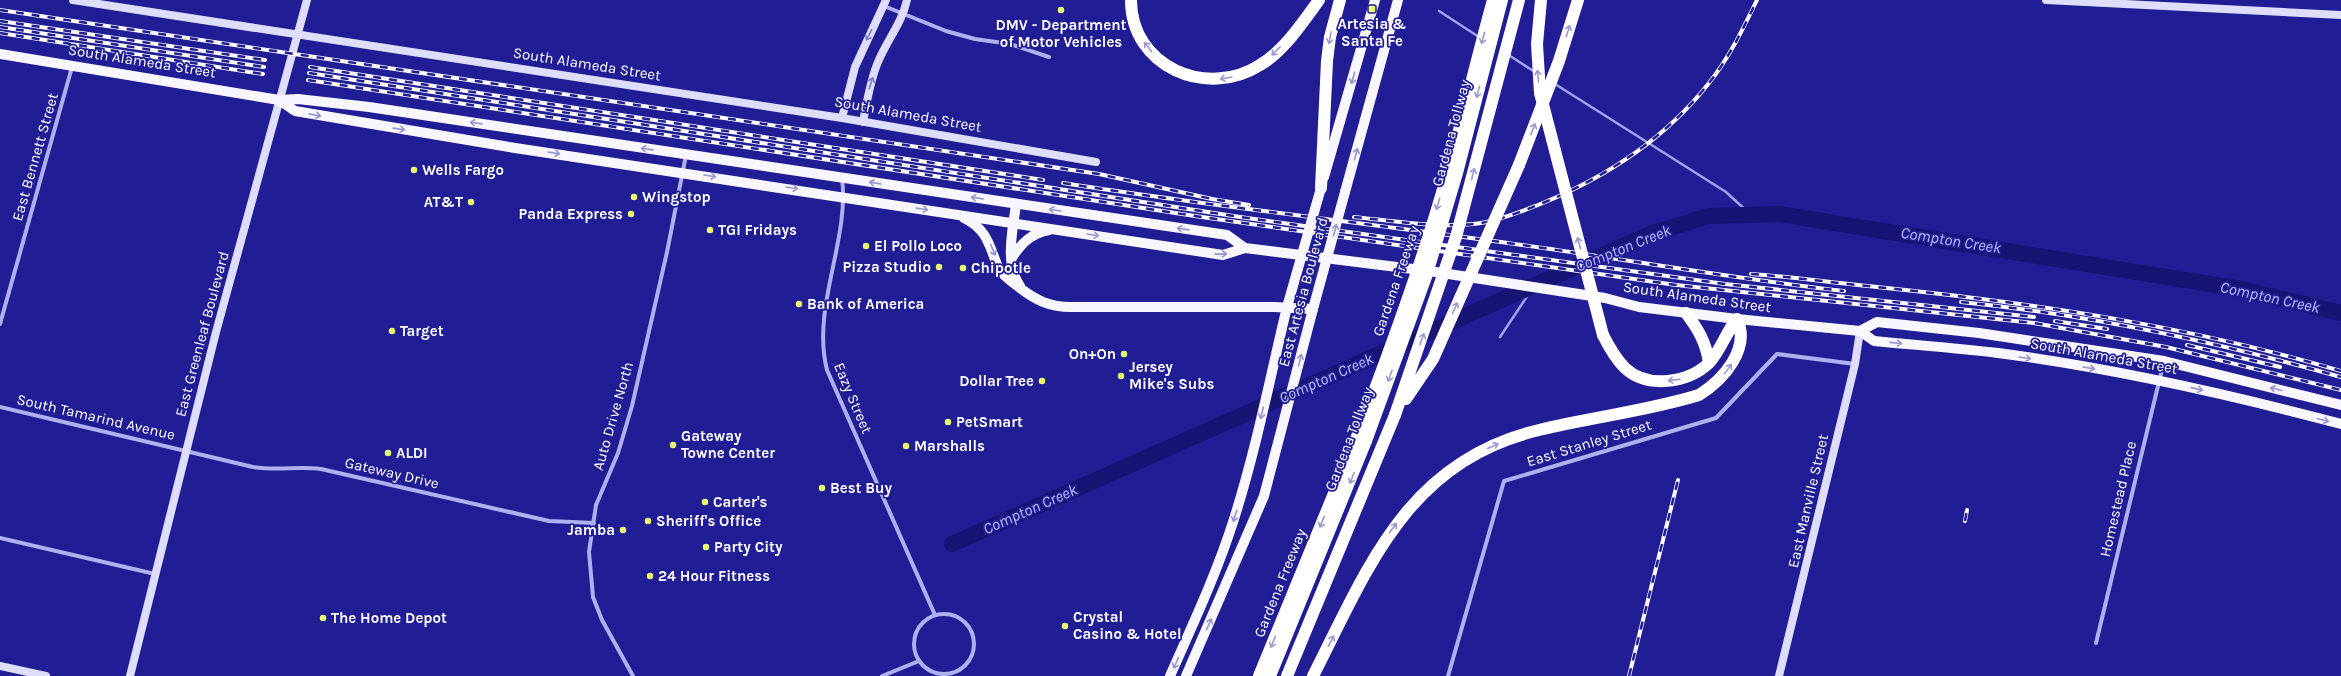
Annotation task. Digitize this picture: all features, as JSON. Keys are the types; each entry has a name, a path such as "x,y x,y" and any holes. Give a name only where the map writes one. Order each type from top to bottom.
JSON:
{"highway":[{"path":"1131,0 1136,27 1141,38 1156,57 1179,73 1207,80 1234,76 1262,64 1291,35 1319,0"},
{"path":"1321,188 1327,61 1330,37 1340,0"},
{"name":"Gardena Freeway","path":"1259,676 1353,447 1407,303 1441,195 1492,0"},
{"name":"Gardena Tollway","path":"1270,676 1366,441 1428,270 1457,173 1502,0"},
{"path":"1287,676 1395,415 1444,273 1519,0"},
{"path":"1541,0 1537,44 1540,93 1603,335 1610,350 1626,369 1651,380 1681,379 1695,373 1709,363 1737,319"},
{"path":"1395,415 1433,359 1519,165 1559,61 1578,0"},
{"path":"1686,313 1702,335 1707,348 1709,363"},
{"path":"1313,676 1384,540 1410,507 1440,478 1492,446 1524,435 1699,395 1720,379 1736,357 1739,345 1740,326 1737,319"},
{"path":"1277,676 1329,550 1345,536"}],"main road":[{"name":"East Artesia Boulevard","path":"1170,676 1213,579 1246,479 1287,307 1375,0"},
{"name":"East Artesia Boulevard","path":"1186,676 1227,584 1264,496 1274,467 1313,309 1398,0"},
{"name":"South Alameda Street","path":"0,54 73,64 280,100 298,99 369,108 1226,235 1245,248"},
{"name":"South Alameda Street","path":"280,100 295,111 367,124 1223,255 1245,248 1444,273 1605,298 1630,306 1737,319 1860,331 1874,341 1998,353 2159,380 2341,424"},
{"path":"1016,204 1011,259 1015,280 1021,288"},
{"path":"957,214 972,222 984,233 993,248 998,267 1006,278 1037,300 1059,307 1287,307 1313,309"},
{"path":"1011,259 1028,238 1038,232 1054,229"},
{"name":"South Alameda Street","path":"1860,331 1877,322 1980,333 2164,361 2341,405"},
{"path":"1213,579 1227,584"}],"street":[{"name":"South Alameda Street","path":"73,0 842,118 1096,162"},
{"name":"East Greenleaf Boulevard","path":"130,676 186,450 307,0"},
{"path":"863,122 868,93 878,62 903,14 907,0"},
{"path":"2046,0 2152,2 2341,16"},
{"path":"842,118 855,67 885,3 903,14 946,31 976,39 1010,44 1049,57"},
{"name":"East Bennett Street","path":"0,324 73,64"},
{"name":"Auto Drive North","path":"633,676 602,620 593,597 589,552 596,505 618,453 632,406 667,252 686,154"},
{"name":"Eazy Street","path":"842,177 844,196 829,287 823,336 823,357 826,370 935,615"},
{"name":"East Manville Street","path":"1779,676 1855,364 1860,331"},
{"name":"East Stanley Street","path":"1448,676 1504,482 1716,418 1777,354 1855,364"},
{"name":"Homestead Place","path":"2096,643 2164,361"},
{"name":"South Tamarind Avenue","path":"0,406 186,450"},
{"name":"Gateway Drive","path":"186,450 265,469 304,466 321,469 549,521 594,523"},
{"path":"0,538 155,574"},
{"path":"952,614 967,624 974,643 972,656 959,670 946,674 934,672 919,661 914,645 915,634 925,620 935,615 952,614"},
{"path":"882,676 919,661"},
{"path":"0,666 46,676"}],"waterway":[{"path":"1439,11 1479,37"},
{"path":"1507,54 1535,72"},
{"path":"1555,84 1726,192 1751,215"},
{"name":"Compton Creek","path":"952,544 1650,234 1709,216 1779,214 2241,289 2341,313"},
{"path":"1500,337 1532,289"}],"railway":[{"path":"1354,217 1434,225 1465,225 1488,222 1538,205 1586,183 1609,170 1653,139 1692,103 1723,64 1757,0"},
{"path":"0,10 1099,174 1212,199 1249,205"},
{"path":"0,21 265,60"},
{"path":"0,27 264,67"},
{"path":"0,33 263,74"},
{"path":"310,67 1043,180"},
{"path":"309,73 1240,217 1725,284 2034,317"},
{"path":"308,80 1195,216 1676,285 2034,323 2166,347 2341,390"},
{"path":"1063,183 1178,200 1465,237 1763,281 1844,291"},
{"path":"1751,274 1936,293 2111,318 2226,341 2341,371"},
{"path":"1961,302 2057,314 2153,331 2247,352 2341,377"},
{"path":"2055,321 2107,329"},
{"path":"2187,345 2280,367"},
{"path":"1629,676 1678,480"},
{"path":"1965,521 1967,510"}],"place":[{"name":"Artesia & Santa Fe","path":"1372,9"},
{"name":"DMV - Department of Motor Vehicles","path":"1061,10"},
{"name":"Wells Fargo","path":"414,170"},
{"name":"Wingstop","path":"634,197"},
{"name":"AT&T","path":"471,202"},
{"name":"Panda Express","path":"631,214"},
{"name":"TGI Fridays","path":"710,230"},
{"name":"El Pollo Loco","path":"866,246"},
{"name":"Pizza Studio","path":"939,267"},
{"name":"Chipotle","path":"963,268"},
{"name":"Bank of America","path":"799,304"},
{"name":"Target","path":"392,331"},
{"name":"On+On","path":"1124,354"},
{"name":"Jersey Mike's Subs","path":"1121,376"},
{"name":"Dollar Tree","path":"1042,381"},
{"name":"PetSmart","path":"948,422"},
{"name":"Gateway Towne Center","path":"673,445"},
{"name":"Marshalls","path":"906,446"},
{"name":"ALDI","path":"388,453"},
{"name":"Best Buy","path":"822,488"},
{"name":"Carter's","path":"705,502"},
{"name":"Sheriff's Office","path":"648,521"},
{"name":"Jamba","path":"623,530"},
{"name":"Party City","path":"706,547"},
{"name":"24 Hour Fitness","path":"650,576"},
{"name":"The Home Depot","path":"323,618"},
{"name":"Crystal Casino & Hotel","path":"1065,626"}]}
